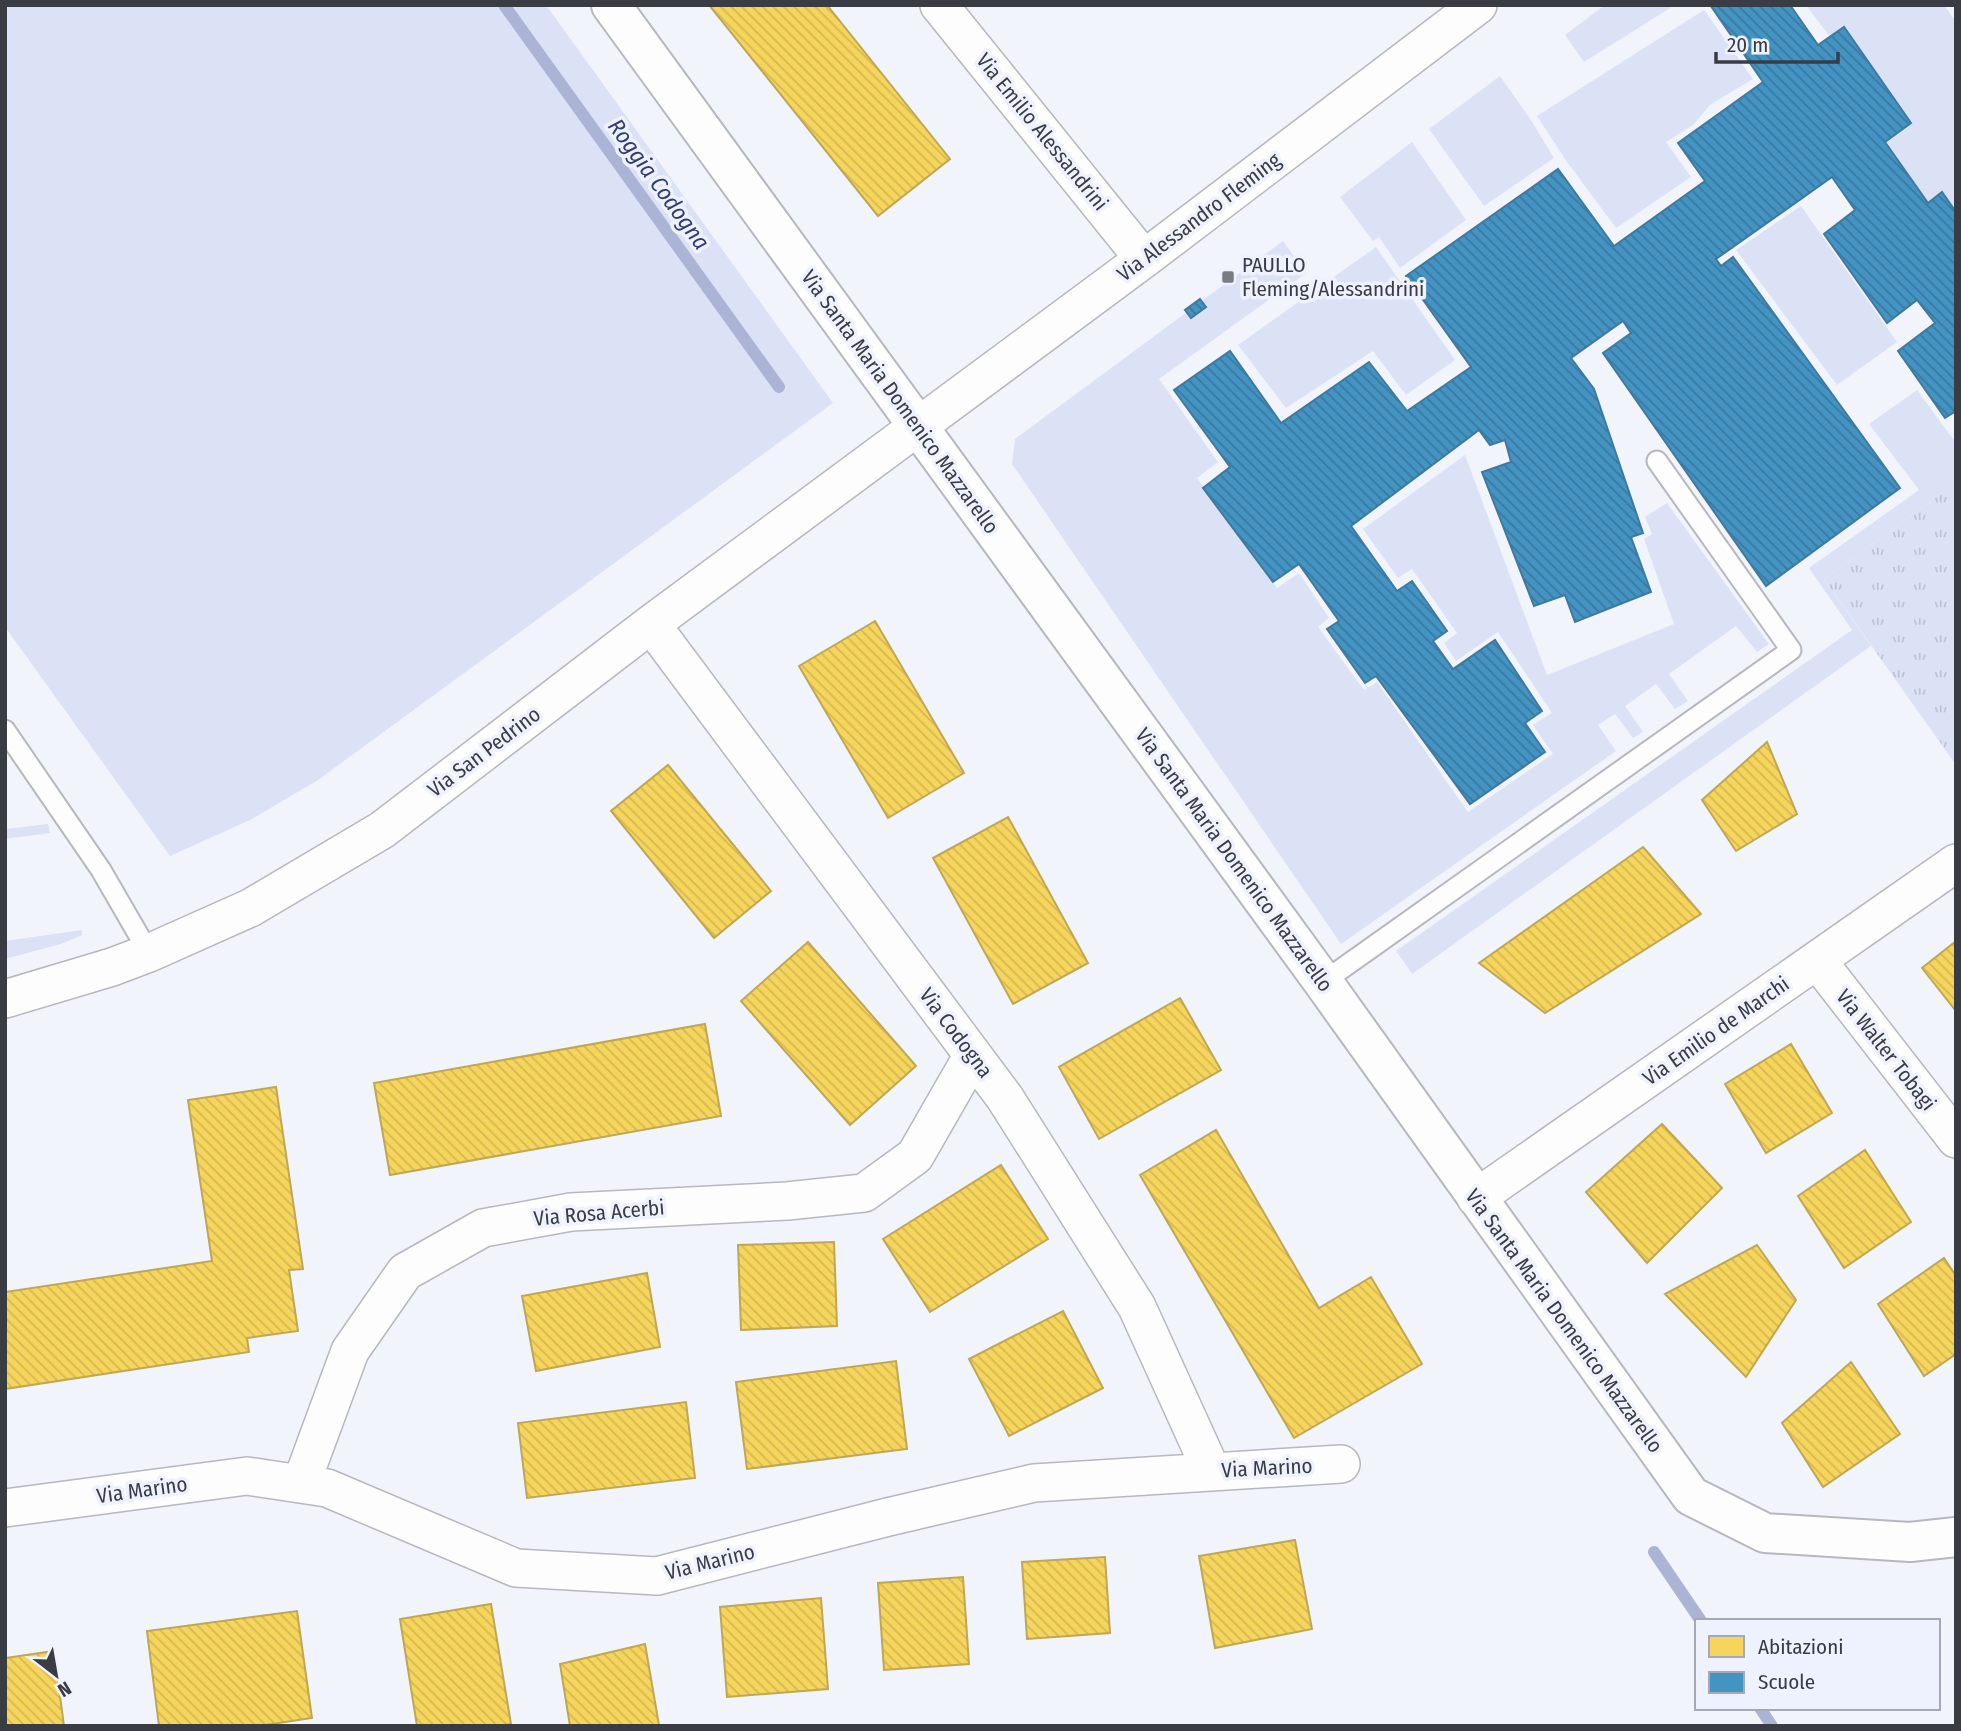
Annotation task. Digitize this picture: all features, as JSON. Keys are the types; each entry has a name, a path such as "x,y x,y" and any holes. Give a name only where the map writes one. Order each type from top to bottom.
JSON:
{"street":[{"name":"Via Santa Maria Domenico Mazzarello","path":"611,5 1323,982 1691,1496 1765,1533 1910,1542 1956,1537"},
{"name":"Via Emilio Alessandrini","path":"939,5 1144,259"},
{"name":"Via Alessandro Fleming","path":"918,426 1144,259 1478,5"},
{"name":"Via San Pedrino","path":"5,999 112,967 250,908 382,830 651,624 918,426"},
{"name":"Via Codogna","path":"651,624 1005,1098 1137,1307 1212,1472"},
{"name":"Via Emilio de Marchi","path":"1476,1198 1956,863"},
{"name":"Via Walter Tobagi","path":"1817,960 1956,1139"},
{"name":"Via Rosa Acerbi","path":"301,1484 351,1351 405,1272 482,1228 571,1212 787,1201 863,1193 915,1156 973,1055"},
{"name":"Via Marino","path":"5,1508 247,1476 327,1488 516,1568 657,1576 875,1520 1034,1483 1341,1464"}],"lane":[{"path":"1323,982 1791,650 1657,461"},
{"path":"5,730 101,870 149,953"}],"green space":[{"path":"5,5 546,5 833,403 318,780 250,820 170,856 5,627"},
{"path":"1605,5 1675,5 1584,62 1565,35"},
{"path":"1806,5 1944,5 1956,22 1956,212 1928,203 1885,142 1830,37"},
{"path":"1704,10 1753,79 1710,105 1693,125 1666,142 1691,177 1616,228 1537,116"},
{"path":"1500,76 1554,158 1484,206 1429,129"},
{"path":"1412,142 1466,220 1400,268 1379,237 1373,241 1340,197"},
{"path":"1801,206 1897,342 1837,385 1736,250"},
{"path":"1283,241 1306,273 1159,379 1218,462 1197,478 1277,588 1299,573 1329,618 1318,627 1364,690 1377,682 1468,812 1553,754 1533,725 1552,713 1498,632 1456,661 1444,643 1457,633 1412,569 1398,578 1363,529 1465,455 1547,675 1674,624 1644,539 1652,534 1645,517 1667,503 1769,644 1757,652 1736,626 1669,674 1688,701 1675,709 1656,684 1625,706 1643,732 1633,738 1615,714 1598,725 1616,751 1341,944 1012,464 1015,439"},
{"path":"1376,247 1455,360 1406,395 1373,351 1286,408 1238,345"},
{"path":"1917,390 1956,443 1956,483 1824,579 1871,646 1412,974 1396,951 1852,630 1809,568 1919,490 1869,424"},
{"path":"1956,483 1956,765 1824,579"},
{"path":"48,824 50,833 5,839 5,829"},
{"path":"82,930 82,935 61,944 5,959 5,941"}],"building: Abitazioni":[{"path":"709,5 827,5 950,159 878,216"},
{"path":"875,621 964,773 888,818 799,666"},
{"path":"1767,742 1797,814 1736,851 1702,800"},
{"path":"668,765 771,891 714,938 611,811"},
{"path":"1008,817 1088,963 1013,1004 933,858"},
{"path":"1643,847 1701,914 1545,1013 1479,963"},
{"path":"1956,941 1956,1011 1922,968"},
{"path":"808,942 916,1066 850,1125 741,1001"},
{"path":"1180,998 1221,1070 1099,1139 1059,1067"},
{"path":"705,1024 721,1116 390,1175 374,1083"},
{"path":"1791,1044 1832,1113 1766,1153 1725,1084"},
{"path":"276,1087 303,1269 289,1270 298,1331 247,1338 249,1352 5,1389 5,1292 212,1261 188,1100"},
{"path":"1662,1124 1722,1188 1647,1263 1586,1192"},
{"path":"1216,1130 1319,1308 1371,1277 1422,1364 1294,1438 1140,1175"},
{"path":"1865,1150 1911,1222 1844,1268 1798,1196"},
{"path":"1001,1165 1048,1239 930,1312 883,1239"},
{"path":"834,1242 837,1326 741,1330 738,1245"},
{"path":"1757,1245 1796,1300 1746,1377 1665,1294"},
{"path":"1944,1258 1956,1276 1956,1354 1924,1376 1878,1304"},
{"path":"647,1273 660,1347 536,1371 522,1296"},
{"path":"1063,1311 1103,1388 1009,1436 969,1359"},
{"path":"896,1361 907,1449 747,1469 736,1382"},
{"path":"1851,1362 1900,1434 1823,1487 1782,1423"},
{"path":"686,1402 695,1478 527,1498 518,1423"},
{"path":"1295,1540 1312,1629 1215,1648 1199,1556"},
{"path":"1105,1557 1110,1633 1027,1639 1022,1562"},
{"path":"963,1577 969,1664 884,1670 878,1583"},
{"path":"821,1598 828,1689 727,1697 720,1607"},
{"path":"491,1604 511,1724 417,1726 400,1619"},
{"path":"297,1611 312,1718 259,1726 159,1726 147,1631"},
{"path":"645,1644 659,1725 570,1726 560,1664"},
{"path":"54,1651 64,1726 5,1726 5,1658"}],"building: Scuole":[{"path":"1712,5 1790,5 1818,45 1844,27 1911,123 1885,142 1928,203 1942,192 1956,212 1956,411 1945,418 1898,351 1935,323 1917,300 1887,323 1824,234 1855,210 1832,177 1716,259 1721,266 1733,257 1900,488 1766,586 1603,353 1631,333 1623,321 1571,358 1594,389 1643,533 1631,537 1651,592 1575,622 1565,595 1534,606 1482,472 1511,462 1505,440 1490,445 1479,430 1351,526 1397,591 1412,581 1447,631 1433,641 1453,669 1495,640 1542,711 1525,723 1545,752 1470,804 1376,676 1365,683 1327,629 1339,621 1299,564 1273,582 1203,488 1230,467 1174,390 1230,351 1281,423 1369,362 1407,411 1471,367 1406,276 1558,169 1614,246 1705,181 1678,143 1763,82"},
{"path":"1200,299 1206,307 1191,318 1185,310"}],"waterway":[{"name":"Roggia Codogna","path":"504,5 779,387"},
{"name":"Roggia Codogna","path":"1654,1552 1700,1619"},
{"name":"Roggia Codogna","path":"1761,1710 1772,1726"}],"place":[{"name":"PAULLO Fleming/Alessandrini","path":"1228,277"}]}
